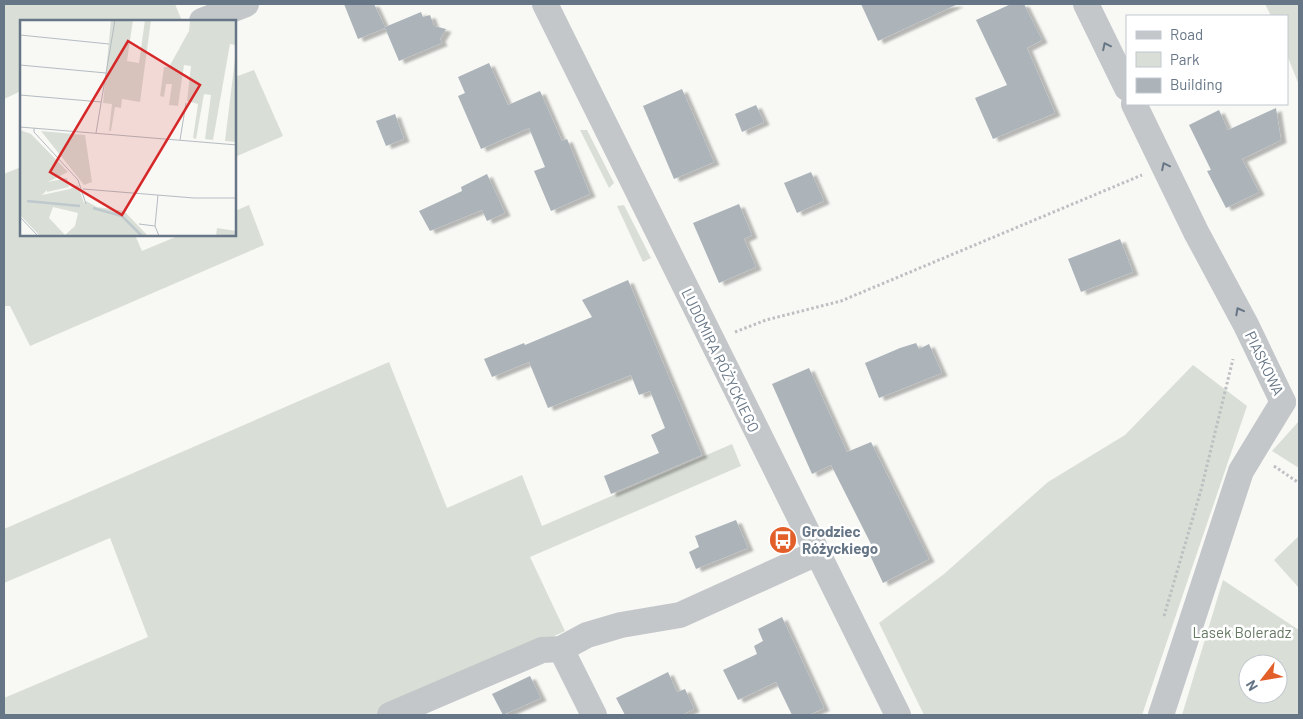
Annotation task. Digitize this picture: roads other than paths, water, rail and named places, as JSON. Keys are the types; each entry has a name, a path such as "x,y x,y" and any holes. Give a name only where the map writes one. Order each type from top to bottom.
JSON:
{"street":[{"path":"205,20 246,4"},
{"name":"LUDOMIRA RÓŻYCKIEGO","path":"545,4 898,715"},
{"path":"1086,4 1126,86"},
{"name":"PIASKOWA","path":"1134,105 1196,232 1246,324 1291,399 1241,470 1161,715"},
{"path":"390,715 542,650 561,649 587,635 621,625 680,615 817,553"},
{"path":"561,649 594,715"}],"place":[{"name":"Grodziec Różyckiego","path":"783,540"}],"park label":[{"name":"Lasek Boleradz","path":"1242,632"}]}
